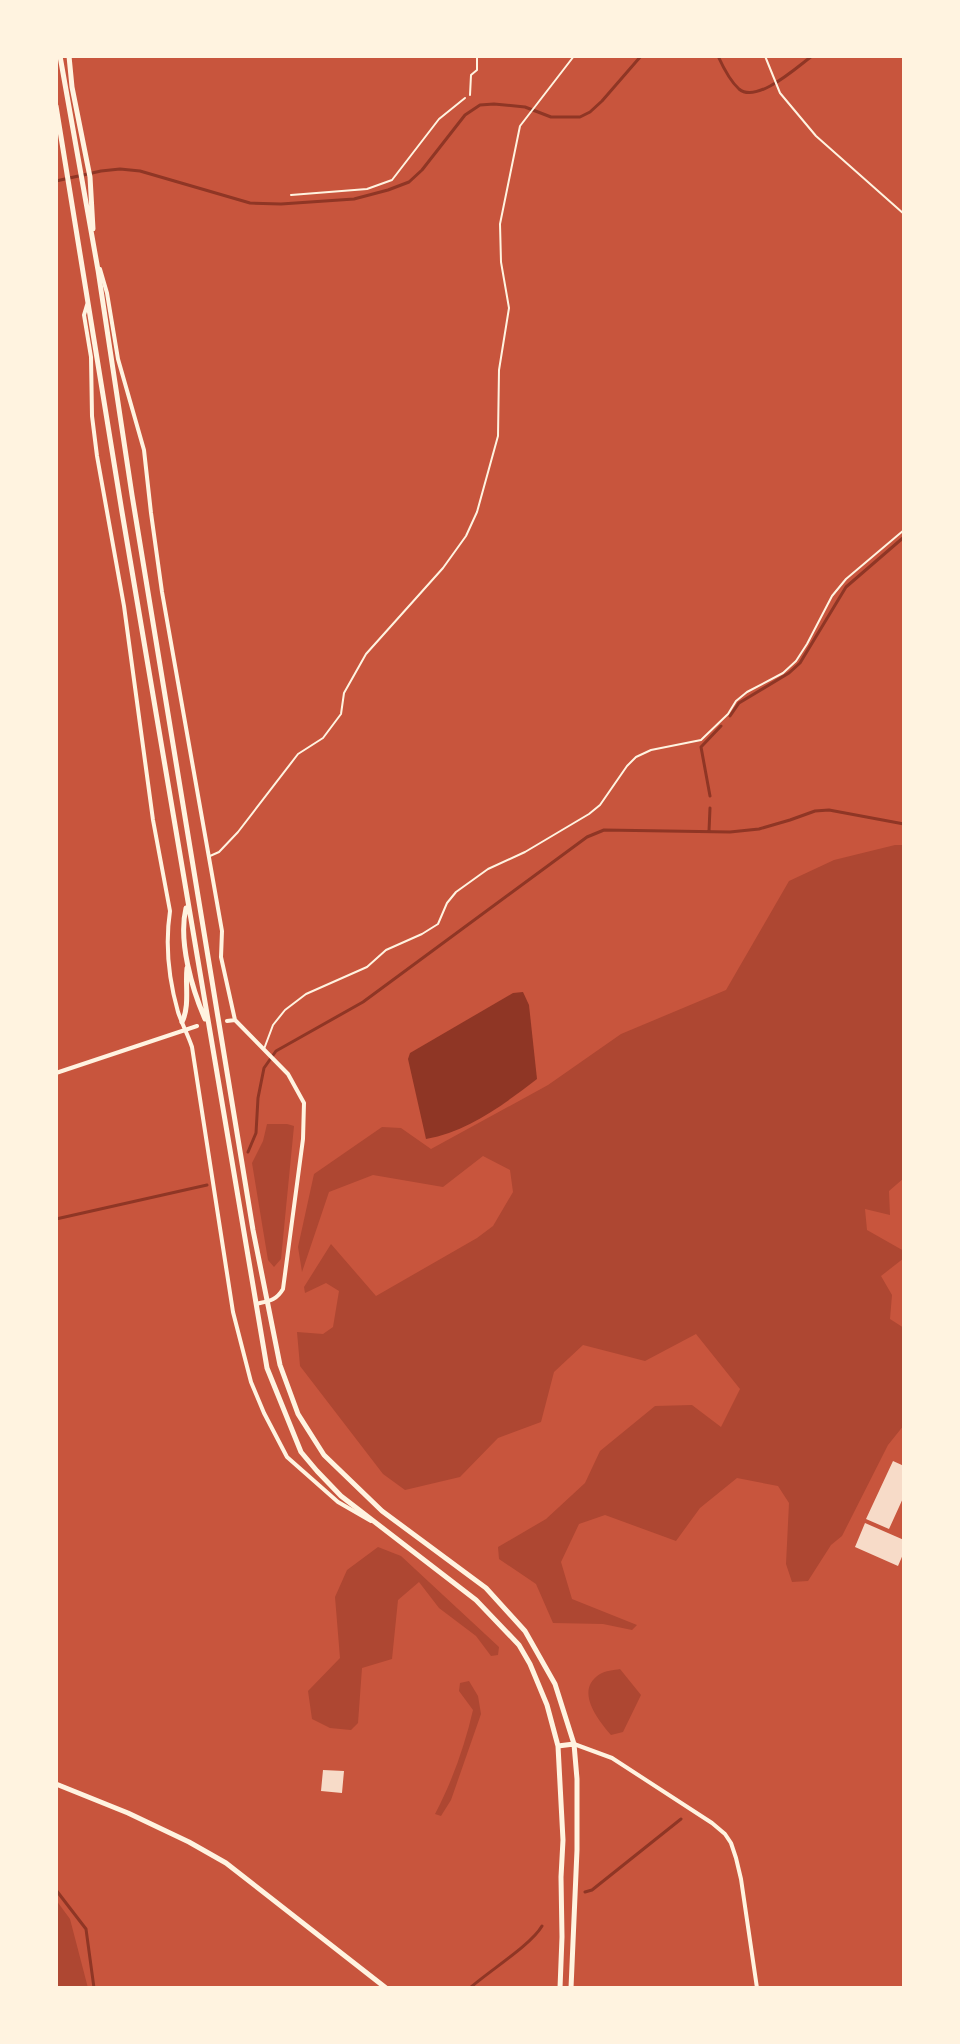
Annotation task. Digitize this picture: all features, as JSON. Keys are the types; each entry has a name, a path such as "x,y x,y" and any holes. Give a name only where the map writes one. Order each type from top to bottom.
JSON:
{"street":[{"path":"60,56 95,254 253,1230 280,1365 298,1414 324,1455 382,1511 486,1588 525,1631 555,1684 574,1744 578,1807 571,1988"},
{"path":"69,56 90,177 95,254 107,293 118,359 144,450 162,592 222,931 221,957 232,1013 235,1020 288,1074 304,1103 305,1121 283,1289 278,1297 256,1304"},
{"path":"56,106 267,1368 301,1452 341,1496 476,1600 519,1645 539,1684 558,1746 563,1840 560,1988"},
{"path":"56,139 63,152"},
{"path":"88,303 84,315 91,357 92,416 128,628 153,820 170,911 169,966 176,1003 192,1047 233,1312 251,1382 287,1457 338,1502 387,1531"},
{"path":"182,1022 187,1008 184,918 187,904"},
{"path":"187,959 197,1001 208,1028"},
{"path":"227,1021 235,1020"},
{"path":"56,1073 197,1026"},
{"path":"558,1746 574,1744 612,1758 725,1834 731,1843 741,1879 757,1988"},
{"path":"56,1784 128,1813 226,1863 386,1988"}],"lane":[{"path":"470,95 471,75 477,70 477,56"},
{"path":"209,857 219,852 238,832 298,754 323,738 341,714 344,693 366,654 443,568 466,536 477,512 498,436 499,370 509,308 501,262 500,224 520,126 574,56"},
{"path":"765,56 780,93 816,136 904,214"},
{"path":"264,1050 273,1025 285,1010 306,994 367,967 386,950 438,924 447,903 456,892 488,869 525,852 600,805 636,757 651,750 701,740 728,714 736,701 783,673 796,661 832,596 846,579 904,530"}],"path":[{"path":"291,195 367,189 392,180 439,119 470,95"}],"shaded area":[{"path":"904,845 904,1178 889,1191 890,1215 865,1209 867,1230 904,1251 904,1258 881,1276 892,1295 890,1319 904,1328 904,1425 888,1445 842,1536 831,1545 808,1581 792,1582 786,1564 789,1503 778,1486 737,1478 700,1508 676,1541 605,1515 579,1524 561,1562 572,1599 637,1625 632,1630 603,1624 553,1623 536,1584 499,1559 498,1547 546,1519 585,1483 600,1451 655,1406 692,1405 721,1427 740,1389 696,1334 645,1361 583,1345 554,1372 541,1422 498,1438 460,1477 405,1490 383,1474 300,1366 297,1332 323,1334 333,1327 339,1291 326,1283 305,1293 304,1287 331,1244 376,1296 493,1226 513,1192 510,1170 483,1156 443,1187 373,1175 329,1192 302,1272 298,1247 314,1174 382,1127 401,1128 431,1149 548,1085 621,1034 726,990 789,881 834,860"},
{"path":"523,992 529,1005 537,1079 471,1123 426,1139 408,1059 410,1053 513,993"},
{"path":"267,1124 294,1126 281,1259 274,1267 268,1260 252,1163"},
{"path":"378,1547 401,1556 499,1647 498,1655 491,1656 476,1636 439,1608 419,1582 398,1600 392,1659 362,1668 358,1723 351,1730 330,1728 312,1719 308,1691 340,1658 335,1597 347,1570"},
{"path":"620,1669 641,1695 623,1732 611,1735 591,1705 589,1688 600,1674"},
{"path":"469,1681 478,1696 481,1714 451,1800 441,1816 435,1814 457,1763 473,1710 459,1691 460,1683"},
{"path":"56,1900 70,1919 88,1988 56,1988"}],"building":[{"path":"893,1461 904,1466 904,1496 889,1529 866,1519"},
{"path":"865,1523 904,1540 904,1552 898,1566 855,1547"},
{"path":"323,1770 344,1771 342,1793 321,1791"}],"waterway":[{"path":"56,181 120,169 140,171 250,203 354,199 409,182 465,115 480,105 525,107 551,117 580,117 602,101 641,56"},
{"path":"718,56 733,82 747,92 756,92 777,82 812,56"},
{"path":"730,716 739,703 800,663 846,587 904,537"},
{"path":"710,796 701,747 721,726"},
{"path":"709,831 710,808"},
{"path":"248,1152 256,1133 264,1068 276,1051 363,1002 587,837 604,830 730,832 759,829 815,811 829,810 904,824"},
{"path":"56,1219 207,1185"},
{"path":"585,1892 592,1890 681,1819"},
{"path":"56,1890 86,1929 94,1988"},
{"path":"470,1988 519,1949 542,1926"}]}
